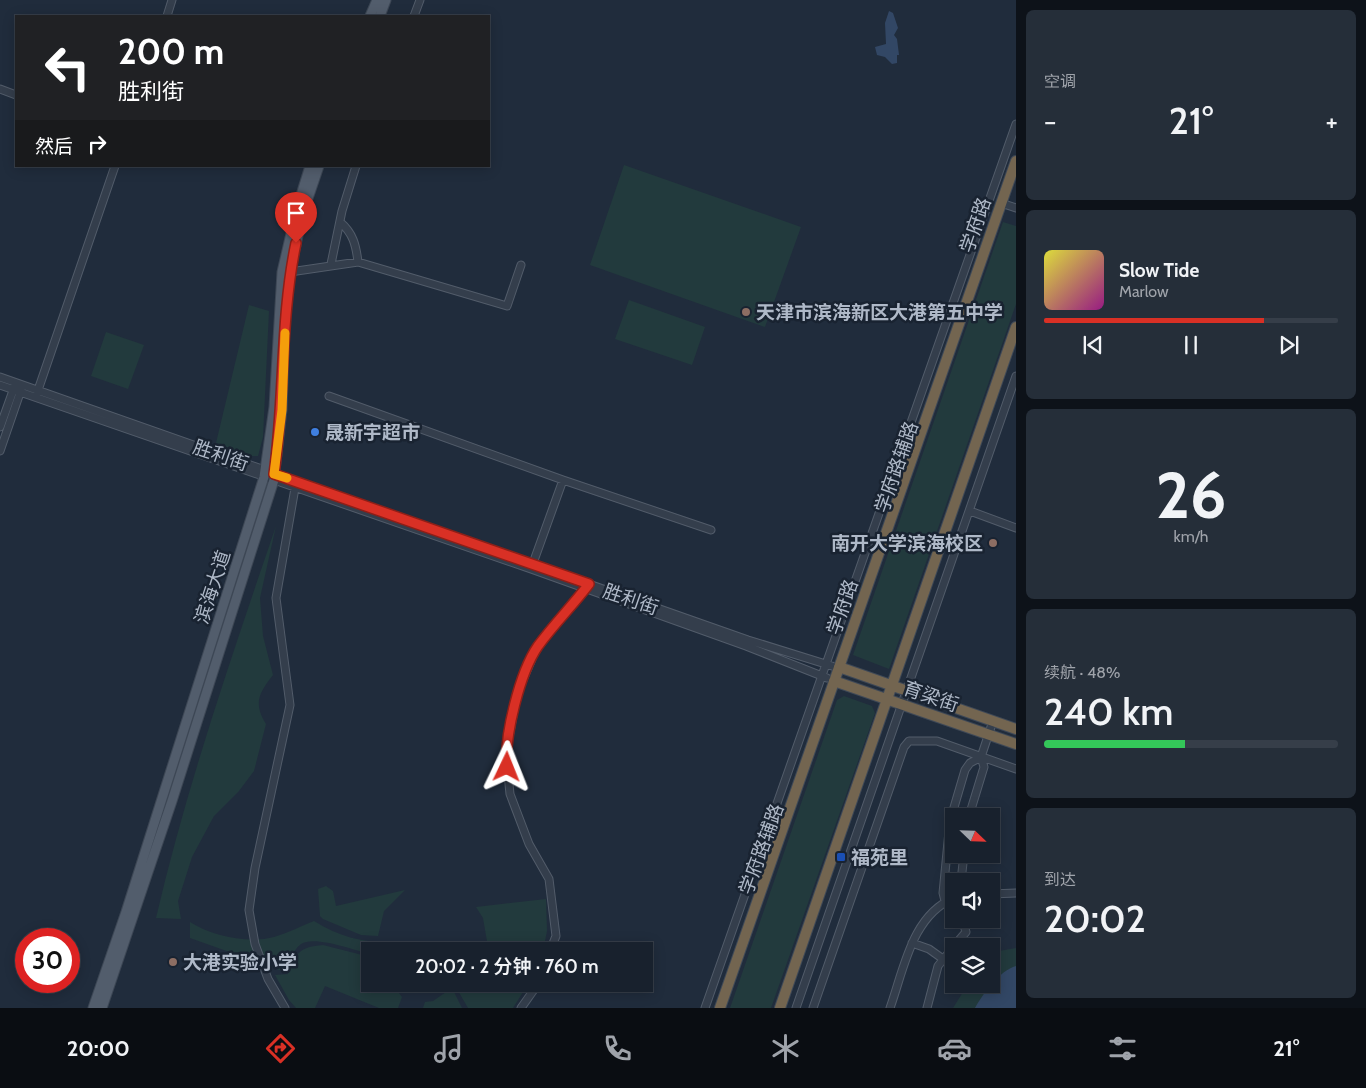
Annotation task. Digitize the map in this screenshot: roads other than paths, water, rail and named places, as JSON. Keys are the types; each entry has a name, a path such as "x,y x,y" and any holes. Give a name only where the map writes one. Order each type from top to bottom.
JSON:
{"highway":[{"name":"学府路","path":"720,1008 1016,161"},
{"path":"780,1008 1016,327"},
{"name":"育梁街","path":"840,667 1016,729"},
{"name":"育梁街","path":"834,681 1016,744"}],"main road":[{"path":"370,15 377,0"},
{"path":"380,15 386,0"},
{"name":"滨海大道","path":"93,1008 126,912 264,474 274,407 282,272 296,208 310,167"},
{"name":"滨海大道","path":"102,1008 274,477 282,410 286,314 290,272 303,213 319,167"}],"street":[{"path":"167,15 172,0"},
{"path":"414,15 420,0"},
{"path":"0,89 15,95"},
{"name":"学府路辅路","path":"706,1008 1016,124"},
{"path":"37,393 115,167"},
{"path":"331,264 340,222 356,167"},
{"path":"1001,203 1016,208"},
{"path":"340,222 348,229 354,240 358,262"},
{"path":"290,272 331,264 358,262 507,306 521,264"},
{"path":"796,1008 1016,376"},
{"name":"胜利街","path":"0,377 14,386"},
{"name":"胜利街","path":"0,385 14,386 37,393 532,567"},
{"path":"0,427 14,386"},
{"path":"0,450 22,388"},
{"path":"329,396 563,480 711,530"},
{"name":"胜利街","path":"274,477 296,488 827,665 840,667"},
{"path":"532,567 563,480"},
{"path":"285,1008 268,979 254,944 249,910 255,868 290,705 276,598 296,488"},
{"path":"970,511 1016,528"},
{"path":"554,942 556,936 549,879 529,844 510,794 506,754 517,694 537,648 588,586"},
{"name":"胜利街","path":"588,586 834,681"},
{"path":"971,808 984,767 981,757 992,721"},
{"path":"813,1008 904,747 909,742 937,741 1016,769"},
{"path":"945,898 943,893 950,821 965,770 970,763 981,757"},
{"path":"1000,894 1016,893"},
{"path":"890,1008 912,943 925,920 945,902"},
{"path":"912,943 929,949 943,960"},
{"path":"927,1008 938,966 945,957"},
{"path":"522,1008 533,992"}],"water":[{"path":"889,11 893,13 898,28 894,35 897,39 899,55 897,55 897,63 892,64 885,57 877,55 875,47 886,44 885,23"},
{"path":"1016,966 1016,1008 975,1008 985,993 1000,993 1000,975"}],"place":[{"name":"天津市滨海新区大港第五中学","path":"746,312"},
{"name":"晟新宇超市","path":"315,432"},
{"name":"南开大学滨海校区","path":"993,543"},
{"name":"福苑里","path":"841,857"},
{"name":"大港实验小学","path":"173,962"}]}
